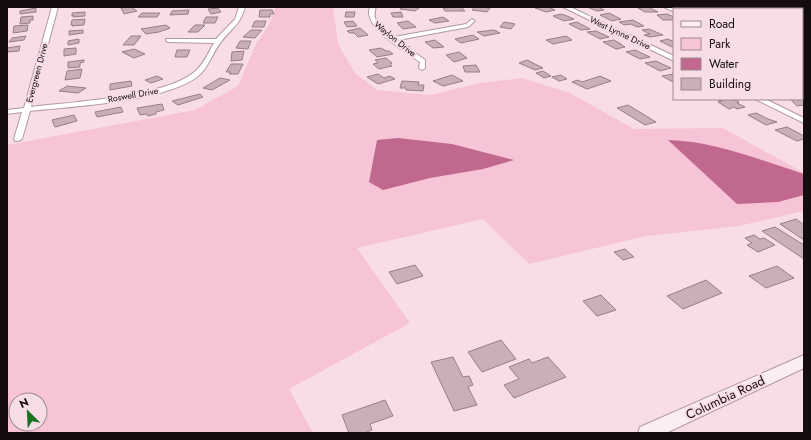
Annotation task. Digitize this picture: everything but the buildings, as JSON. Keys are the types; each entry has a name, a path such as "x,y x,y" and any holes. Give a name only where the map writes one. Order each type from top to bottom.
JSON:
{"main road":[{"name":"Columbia Road","path":"647,433 804,361"}],"street":[{"name":"Evergreen Drive","path":"18,139 55,7"},
{"name":"Roswell Drive","path":"7,112 134,96 168,88 194,76 202,69 218,41 238,20 242,7"},
{"name":"Waylon Drive","path":"373,7 371,14 372,20 393,39 423,62 422,68"},
{"name":"West Lynne Drive","path":"566,7 673,58"},
{"path":"393,39 468,25 472,21"},
{"path":"168,40 218,41"},
{"path":"761,100 804,121"}],"green space":[{"path":"276,7 333,7 338,44 355,73 377,90 431,95 480,83 522,78 570,93 634,129 723,128 804,173 804,211 739,226 646,236 529,264 483,219 357,248 410,323 289,389 313,433 7,433 7,145 195,110 238,86 256,44 269,25"}],"water":[{"path":"398,138 452,144 514,160 483,169 430,178 383,190 369,182 377,140"},
{"path":"668,140 685,141 737,152 804,174 804,195 778,202 737,204"}]}
